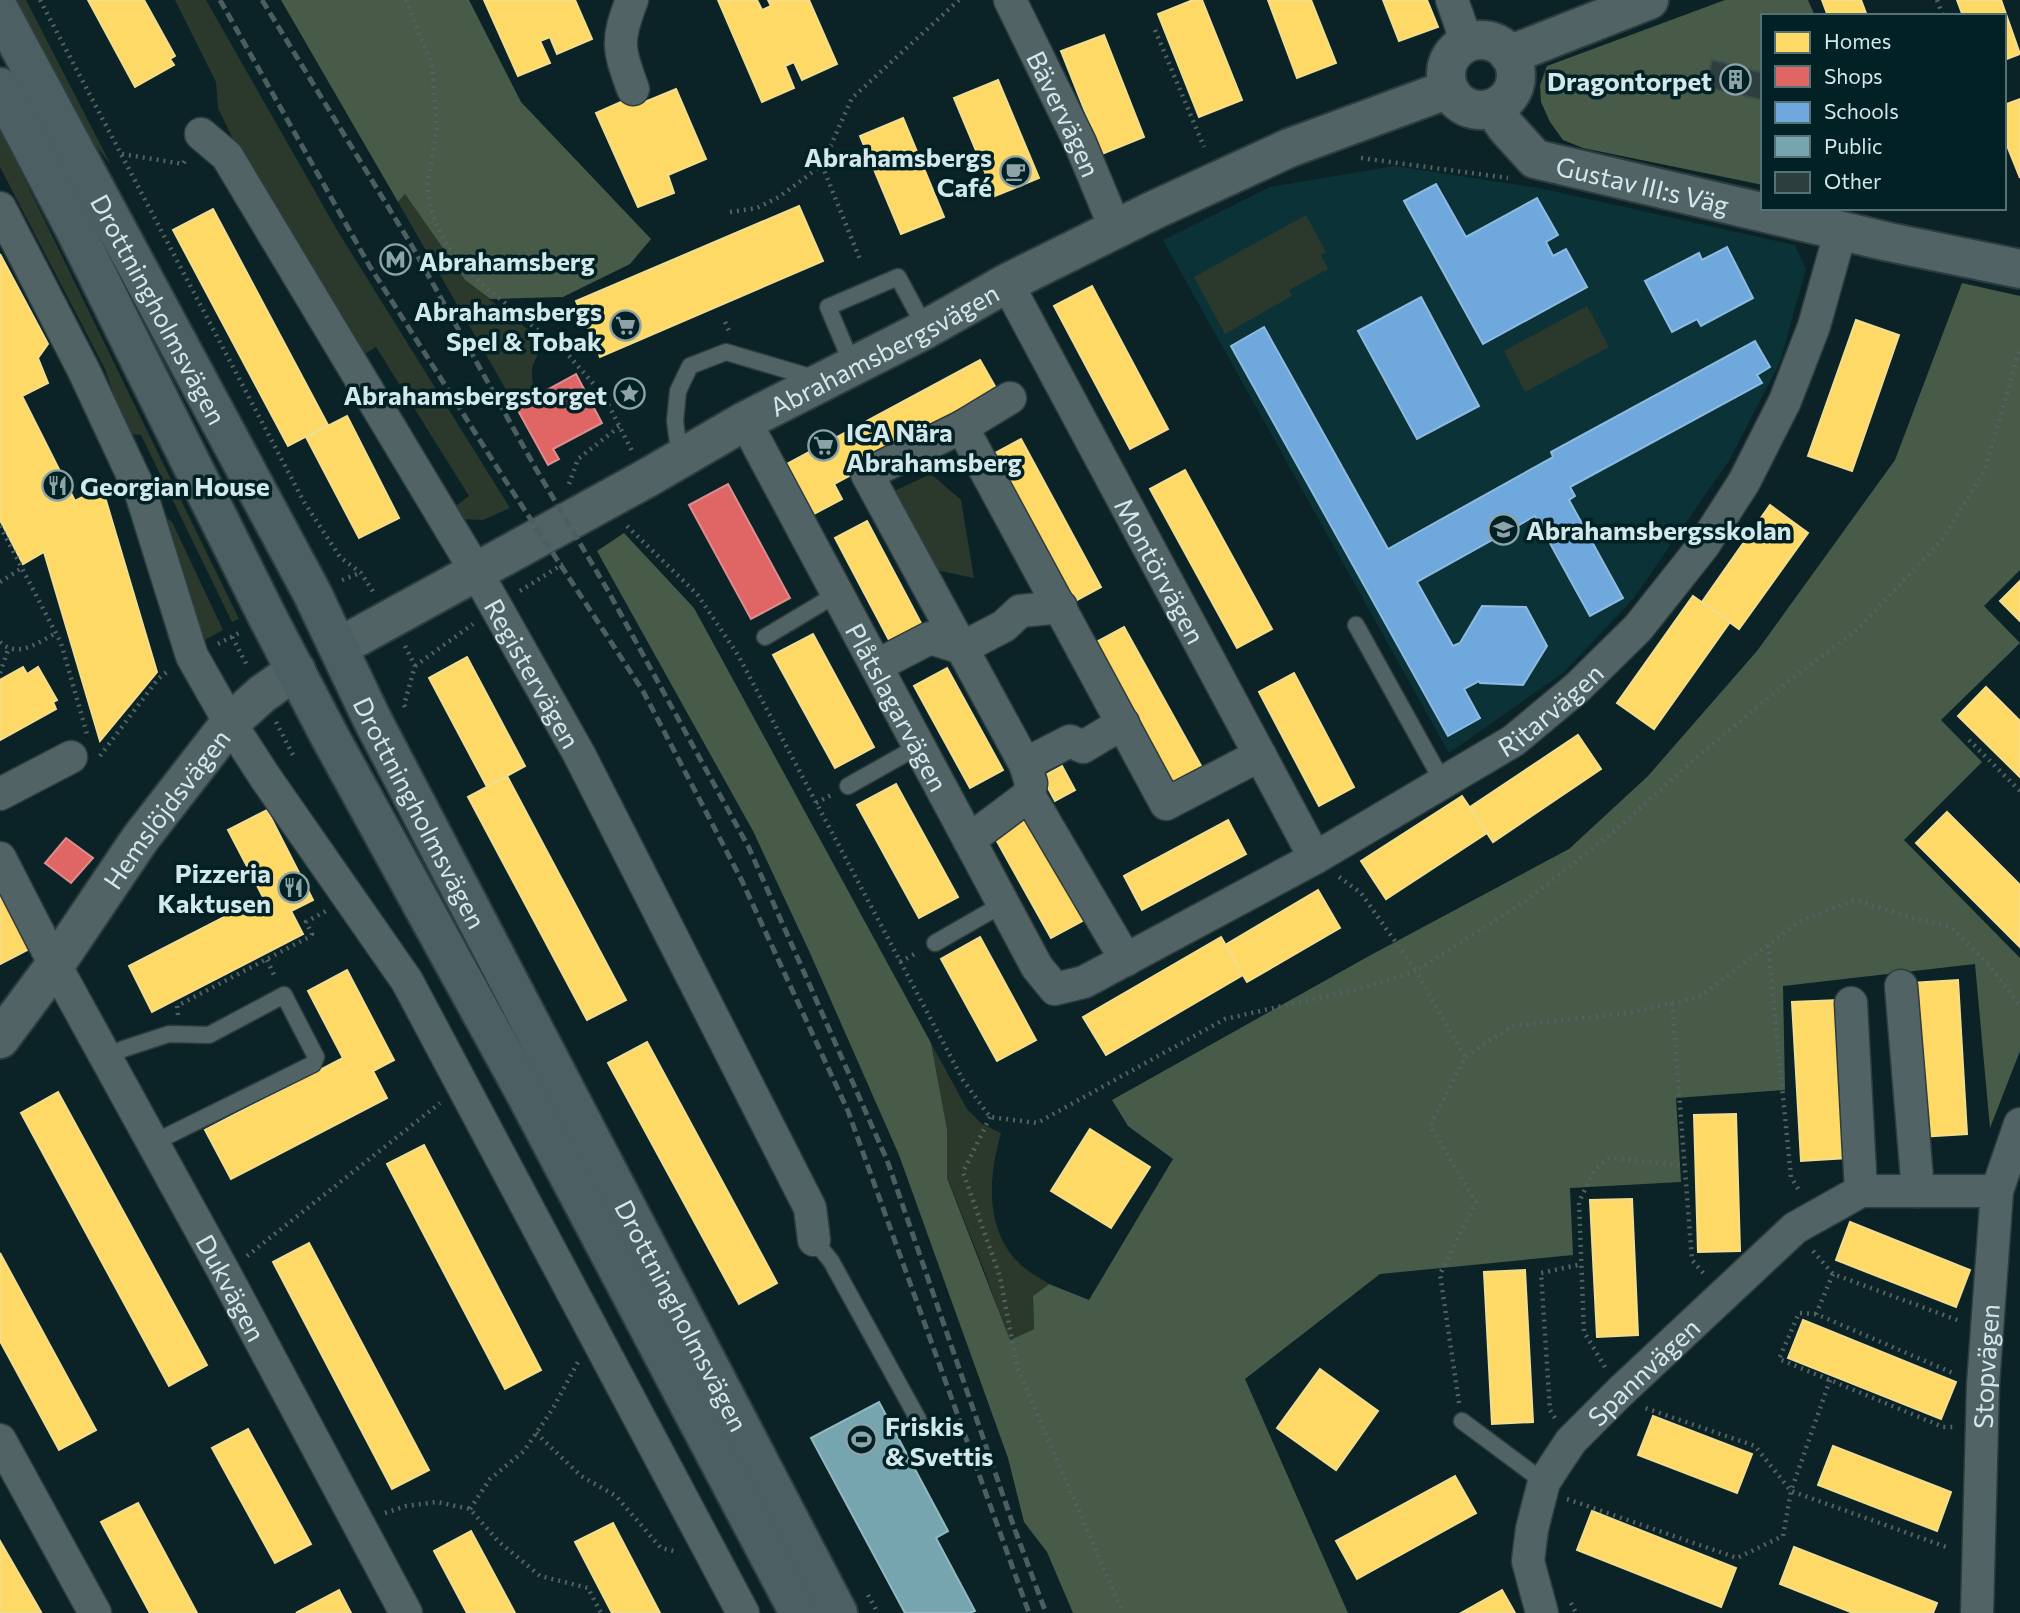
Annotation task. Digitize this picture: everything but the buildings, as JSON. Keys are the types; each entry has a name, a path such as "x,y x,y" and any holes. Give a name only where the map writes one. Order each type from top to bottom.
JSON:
{"main road":[{"name":"Drottningholmsvägen","path":"0,11 306,581 385,744 851,1601"},
{"name":"Drottningholmsvägen","path":"0,87 75,230 330,737 530,1103 799,1613"},
{"path":"296,670 339,647"}],"street":[{"path":"632,0 621,28 620,53 634,89"},
{"name":"Bävervägen","path":"1010,0 1080,144 1116,230"},
{"path":"1452,0 1467,43"},
{"path":"1509,55 1649,0"},
{"path":"1478,40 1490,41 1509,55 1514,65 1514,86 1502,103 1480,110 1467,107 1456,100 1449,89 1446,76 1448,62 1455,51 1478,40"},
{"name":"Abrahamsbergsvägen","path":"339,647 477,573 745,421 926,329 1007,283 1154,210 1289,148 1449,89"},
{"name":"Gustav III:s Väg","path":"1493,108 1535,159 2020,270"},
{"name":"Registervägen","path":"201,134 227,156 477,573 579,754 810,1208 814,1240"},
{"path":"0,208 83,369 141,493 192,656 230,723 407,981 743,1613"},
{"name":"Ritarvägen","path":"1055,989 1084,982 1126,960 1315,858 1444,784 1513,741 1578,687 1638,628 1703,546 1744,482 1785,401 1814,326 1841,230"},
{"name":"Montörvägen","path":"1007,283 1315,858"},
{"path":"1010,398 962,427 867,474 1025,764 1031,783 1029,795 1126,960"},
{"name":"Plåtslagarvägen","path":"745,421 1037,968 1055,989"},
{"path":"962,427 1166,804 1260,755"},
{"path":"876,666 930,638 962,648 1004,626 1020,611 1061,607"},
{"name":"Hemslöjdsvägen","path":"0,1039 55,965 140,839 230,723 262,694 296,670"},
{"path":"1025,764 1070,741 1083,747 1123,723"},
{"path":"0,794 83,747"},
{"path":"969,840 1029,795"},
{"path":"0,858 55,965"},
{"name":"Dukvägen","path":"55,965 225,1273 406,1613"},
{"path":"1902,986 1918,1191"},
{"path":"1851,1003 1861,1191"},
{"name":"Stopvägen","path":"1977,1613 1983,1385 1997,1191 2020,1124"},
{"name":"Spannvägen","path":"1556,1607 1528,1561 1532,1529 1558,1494 1571,1441 1620,1392 1805,1222 1861,1191 1997,1191"},
{"path":"0,1440 95,1613"}],"lane":[{"path":"680,458 675,421 678,391 690,366 726,352 838,373 828,307 898,277 926,329"},
{"path":"765,636 837,594"},
{"path":"1356,625 1444,784"},
{"path":"848,786 919,746"},
{"path":"935,943 1003,904"},
{"path":"106,1058 123,1049 169,1034 209,1035 284,995 316,1057 313,1064 153,1143"},
{"path":"814,1240 831,1261 918,1419"},
{"path":"1462,1421 1558,1494"}],"path":[{"name":"Drottningholmsvägen","path":"40,0 304,502 340,557 361,573"},
{"path":"406,0 432,65 437,128 427,186 432,212 443,241 477,279 570,357 604,396 646,478"},
{"path":"730,212 757,208 779,197 822,166 852,97 959,0"},
{"path":"1155,30 1204,147"},
{"path":"122,154 183,164 201,134"},
{"path":"1357,158 1508,178 1535,159"},
{"path":"822,166 861,262"},
{"path":"637,519 626,526 696,593 738,654 962,1080 990,1117 1037,1123 1225,1019 1366,987 1416,971 1527,900 1616,830 1719,738 1858,629 1941,541 1984,472 2020,348"},
{"path":"569,485 578,459 620,426"},
{"path":"0,526 61,643 83,747 95,762 158,680 168,671"},
{"path":"0,582 22,568"},
{"name":"Drottningholmsvägen","path":"391,618 415,666 404,705 410,718"},
{"path":"0,642 3,646 22,650 56,633"},
{"path":"0,673 9,648"},
{"path":"1969,740 2020,791"},
{"path":"1315,858 1361,893 1416,971 1465,1057"},
{"path":"169,1034 177,1023 177,1006 309,937 312,934 306,922 350,898"},
{"path":"1462,1421 1440,1274 1476,1202 1430,1126 1465,1057 1512,1026 1628,1013 1699,997 1800,921 1855,900 1951,927 1989,965 2020,1006"},
{"path":"1768,945 1791,1177"},
{"path":"1672,1003 1692,1260"},
{"path":"225,1273 463,1085"},
{"path":"990,1117 963,1172 1000,1277 1017,1367 1123,1613"},
{"path":"1620,1392 1584,1332 1579,1202 1594,1170 1609,1158 1684,1165"},
{"path":"1805,1222 1815,1252 1833,1274 1987,1331"},
{"path":"1804,1261 1833,1237 1805,1222"},
{"path":"1571,1441 1550,1410 1541,1273 1581,1264"},
{"path":"1815,1314 1833,1274"},
{"path":"1982,1426 1943,1427 1779,1359 1799,1313 1815,1314 1983,1385"},
{"path":"470,1510 490,1479 524,1451 552,1410 594,1333"},
{"path":"1558,1494 1737,1558 1783,1536 1791,1491 1829,1380"},
{"path":"1651,1397 1641,1406 1755,1446 1791,1491 1979,1559"},
{"path":"536,1433 581,1476 617,1496 661,1548 714,1560"},
{"path":"358,1523 405,1506 437,1503 470,1510 498,1541 540,1576 588,1588 601,1613"},
{"path":"851,1601 878,1613"},
{"path":"1556,1607 1576,1613"}],"shaded area":[{"name":"Abrahamsbergsskolan","path":"1394,166 1539,188 1795,245 1806,269 1780,362 1730,459 1633,599 1563,673 1449,753 1163,240 1270,187"}],"green space":[{"path":"10,0 26,0 111,165 70,113"},
{"path":"175,0 206,0 337,230 510,508 483,520 462,519 452,509 469,496 376,347 360,357 240,154 218,108 216,82"},
{"path":"281,0 469,0 521,102 651,239 630,264 563,297 490,299 465,280 405,194 398,202"},
{"path":"1725,0 1808,0 1814,14 1761,14 1761,185 1583,148 1563,140 1550,122 1541,102 1540,85 1547,66"},
{"path":"0,129 239,619 232,622 141,435 127,434 105,369 0,167"},
{"path":"405,194 465,280 545,343 532,368 532,380 537,396 516,407 398,202"},
{"path":"1306,215 1326,252 1321,255 1328,269 1289,290 1292,296 1225,334 1194,277"},
{"path":"1962,283 2020,296 2020,570 1984,606 2020,643 1941,720 1982,762 1904,840 2020,958 2020,1051 1990,1128 1975,964 1783,986 1785,1090 1676,1098 1681,1182 1570,1188 1573,1255 1380,1274 1245,1379 1348,1613 1073,1613 1047,1552 1024,1522 1008,1458 899,1155 810,953 753,831 597,551 624,533 694,608 931,1043 947,1129 947,1178 1010,1340 1034,1329 1033,1296 1049,1284 1089,1300 1173,1159 1128,1126 1112,1100 1369,956 1569,849 1648,776 1757,651 1895,460"},
{"path":"1587,306 1609,347 1525,392 1504,351"},
{"path":"931,474 961,500 974,578 931,569 894,491"},
{"path":"167,518 172,522 223,630 195,645 186,593"},
{"path":"931,1043 967,1109 982,1124 1001,1133 992,1183 992,1200 999,1233 1018,1262 1049,1284 1033,1296 1034,1329 1009,1340 947,1177 947,1129"}],"railway":[{"path":"220,0 369,265 643,691 742,881 848,1111 1029,1613"},
{"path":"262,0 412,246 536,469 607,589 749,848 887,1160 1046,1613"}],"place":[{"name":"Dragontorpet","path":"1735,80"},
{"name":"Abrahamsbergs Café","path":"1015,171"},
{"name":"Abrahamsberg","path":"396,260"},
{"name":"Abrahamsbergs Spel & Tobak","path":"625,325"},
{"name":"Abrahamsbergstorget","path":"630,394"},
{"name":"ICA Nära Abrahamsberg","path":"823,446"},
{"name":"Georgian House","path":"57,485"},
{"name":"Abrahamsbergsskolan","path":"1503,529"},
{"name":"Pizzeria Kaktusen","path":"294,887"},
{"name":"Friskis & Svettis","path":"862,1440"}]}
